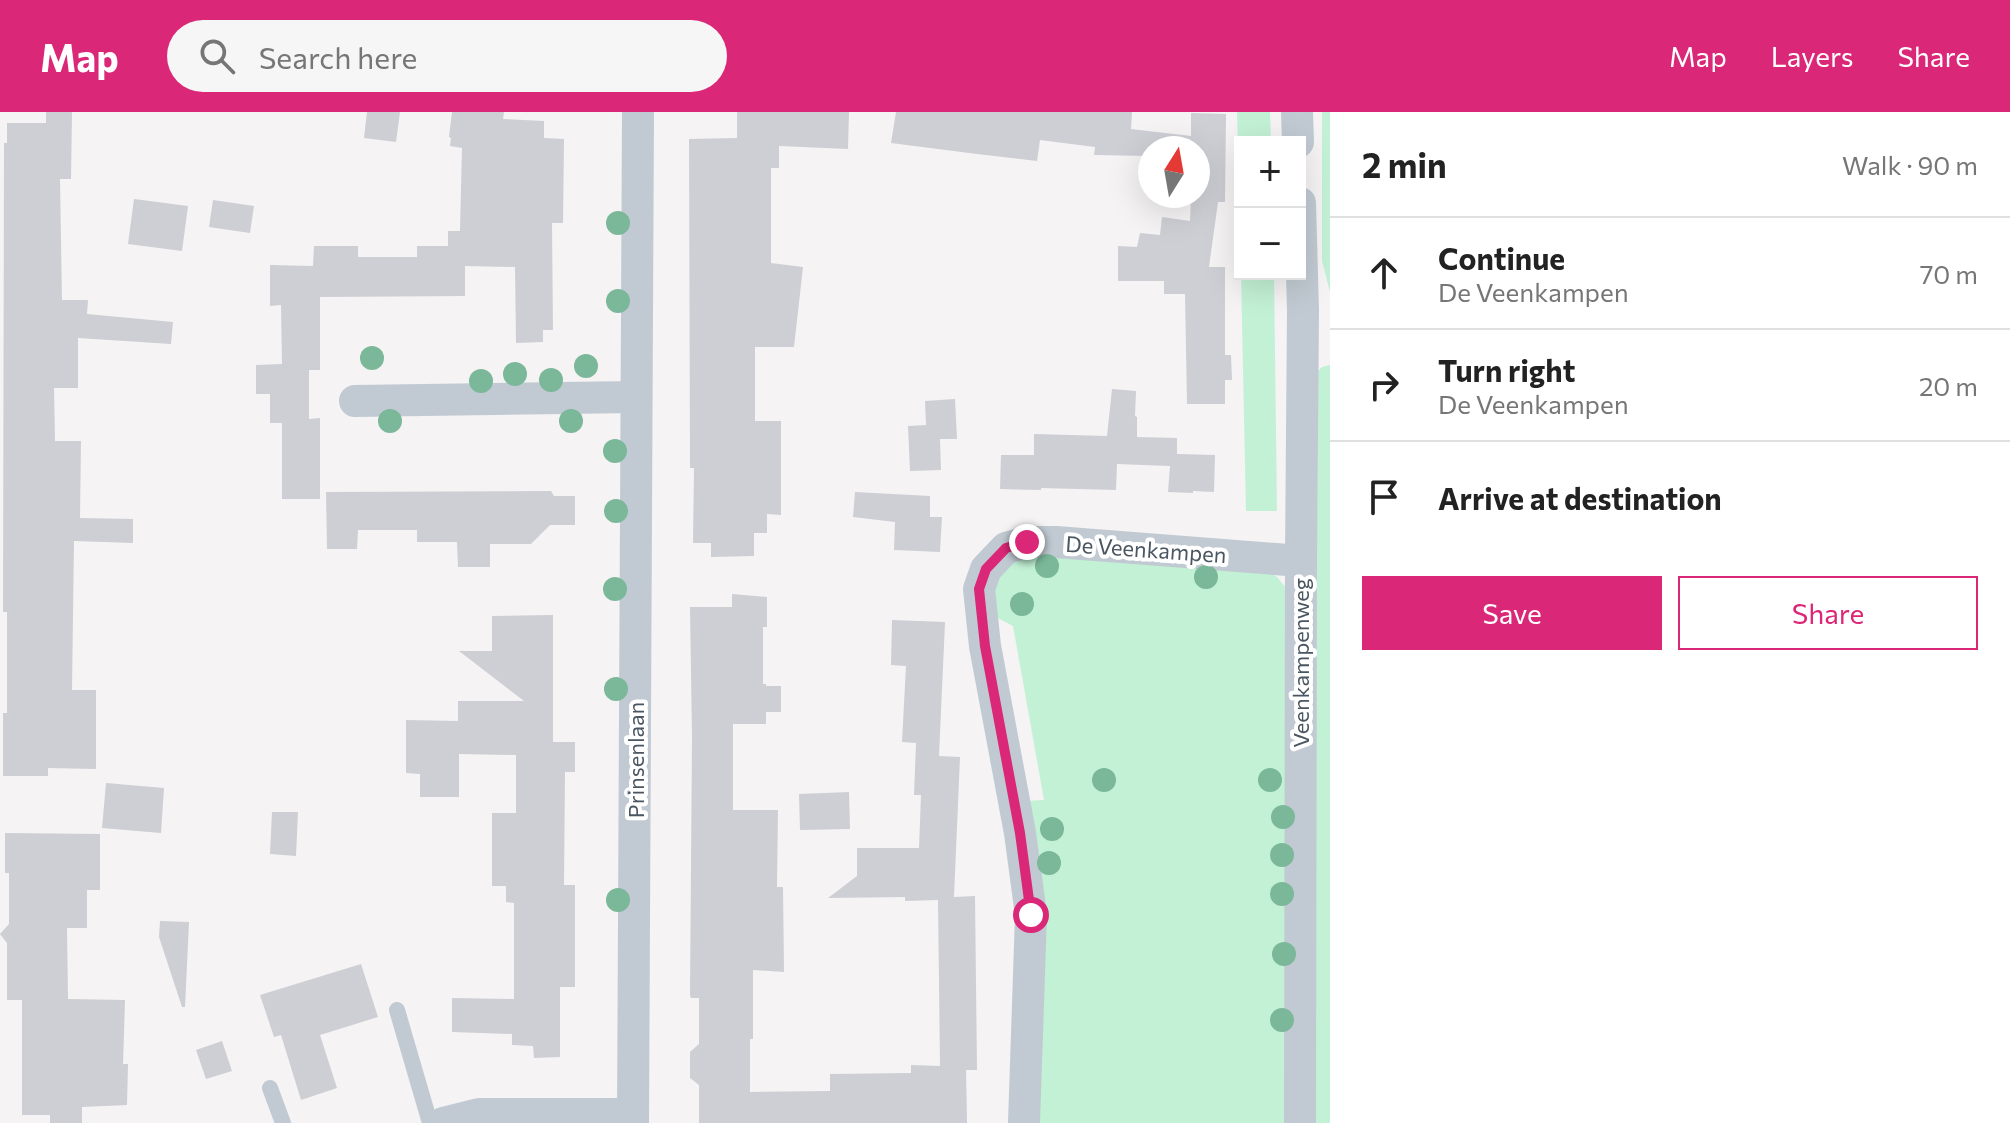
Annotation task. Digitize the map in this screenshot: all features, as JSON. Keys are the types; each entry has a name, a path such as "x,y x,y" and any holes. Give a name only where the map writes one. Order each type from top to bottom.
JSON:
{"street":[{"name":"Prinsenlaan","path":"633,1118 638,112"},
{"path":"1297,112 1298,136"},
{"name":"Veenkampenweg","path":"1300,208 1303,310 1300,1123"},
{"path":"1303,310 1330,338"},
{"path":"355,401 636,397"},
{"name":"De Veenkampen","path":"1024,1123 1031,915 1020,833 985,646 979,589 986,569 1006,548 1027,542 1301,561"},
{"path":"443,1123 479,1114 633,1118"}],"lane":[{"path":"397,1010 430,1123"},
{"path":"270,1088 283,1123"}],"green space":[{"path":"1237,112 1270,112 1271,136 1238,136"},
{"path":"1322,112 1330,112 1330,292 1322,261"},
{"path":"1241,280 1274,280 1277,511 1246,511"},
{"path":"1330,365 1330,1123 1313,1123 1318,371"},
{"path":"1024,555 1271,573 1286,588 1291,1123 1034,1123 1026,801 1044,800 1013,626 992,615 996,574"}],"building":[{"path":"46,112 72,112 71,179 60,179 62,300 88,300 87,314 173,322 171,344 78,338 78,388 54,388 55,441 81,441 80,518 133,519 133,543 74,541 72,690 96,690 96,769 48,768 48,776 3,776 3,713 7,713 7,612 3,612 4,143 7,143 7,123 46,123"},
{"path":"367,112 400,112 396,142 364,138"},
{"path":"452,112 504,112 503,119 544,121 544,138 564,139 563,223 552,223 553,330 543,330 543,342 516,343 515,267 465,266 465,296 320,297 320,370 309,370 309,419 320,418 320,499 282,499 282,423 270,423 270,394 256,394 256,365 282,364 281,305 270,306 270,265 313,266 314,246 358,246 358,257 417,257 417,246 448,246 448,231 460,231 462,148 450,146"},
{"path":"737,112 849,112 848,149 779,146 779,168 771,168 771,263 803,267 794,347 755,347 755,421 781,421 781,515 767,514 767,533 754,533 754,556 711,557 711,543 693,543 689,139 737,138"},
{"path":"896,112 1132,112 1131,129 1191,136 1138,136 1138,156 1094,155 1095,147 1040,140 1037,161 891,143"},
{"path":"1191,113 1226,114 1225,202 1218,202 1209,267 1225,267 1225,355 1231,355 1232,380 1225,380 1225,404 1187,404 1185,294 1164,294 1164,281 1118,281 1118,246 1137,247 1140,233 1160,235 1162,217 1190,221 1191,208 1210,208 1210,136 1191,136"},
{"path":"134,199 188,206 182,251 128,244"},
{"path":"213,200 254,206 250,233 209,227"},
{"path":"1112,389 1136,391 1137,437 1177,438 1177,454 1215,455 1214,492 1168,492 1170,466 1117,464 1116,490 1000,489 1001,455 1034,455 1034,434 1107,436"},
{"path":"955,399 957,439 940,439 941,470 910,471 908,426 926,425 925,401"},
{"path":"551,491 554,496 575,496 575,525 550,525 531,544 490,544 490,567 458,567 457,542 417,542 417,530 358,530 357,549 327,549 326,492"},
{"path":"855,492 930,496 930,517 942,517 940,552 894,550 895,522 853,517"},
{"path":"732,594 767,597 767,627 763,627 763,684 781,686 781,712 766,712 766,724 733,724 733,810 778,810 777,887 783,887 784,972 753,970 750,1092 830,1091 830,1074 911,1073 911,1065 940,1066 938,900 828,898 857,876 857,848 919,848 921,795 914,795 916,743 902,742 906,666 891,665 892,620 945,622 939,756 960,757 954,897 975,896 977,1070 966,1070 967,1123 699,1123 699,1085 690,1078 690,1052 699,1044 699,998 691,998 690,995 690,607 732,607"},
{"path":"553,615 553,742 575,742 575,772 565,772 564,885 575,885 575,987 560,987 560,1057 534,1058 533,1046 512,1045 512,1034 452,1032 452,998 514,999 514,903 506,902 506,886 492,886 492,813 516,813 516,755 459,754 459,797 420,797 420,774 406,773 406,720 458,721 458,701 524,701 459,651 492,651 492,616"},
{"path":"106,783 164,788 161,833 102,828"},
{"path":"849,792 850,829 800,830 799,794"},
{"path":"272,812 298,812 296,856 270,854"},
{"path":"5,833 100,834 100,890 87,890 87,928 67,928 68,999 125,1000 123,1064 128,1064 127,1105 82,1107 82,1123 50,1123 50,1115 22,1115 22,1000 7,1000 7,943 0,934 9,924"},
{"path":"160,921 189,922 185,1007 182,1007 159,937"},
{"path":"361,964 378,1017 320,1035 337,1088 301,1100 281,1035 274,1037 260,995"},
{"path":"222,1041 232,1071 206,1079 196,1050"}],"route":[{"path":"1027,542 1006,548 986,569 979,589 985,646 1020,833 1031,915"}]}
